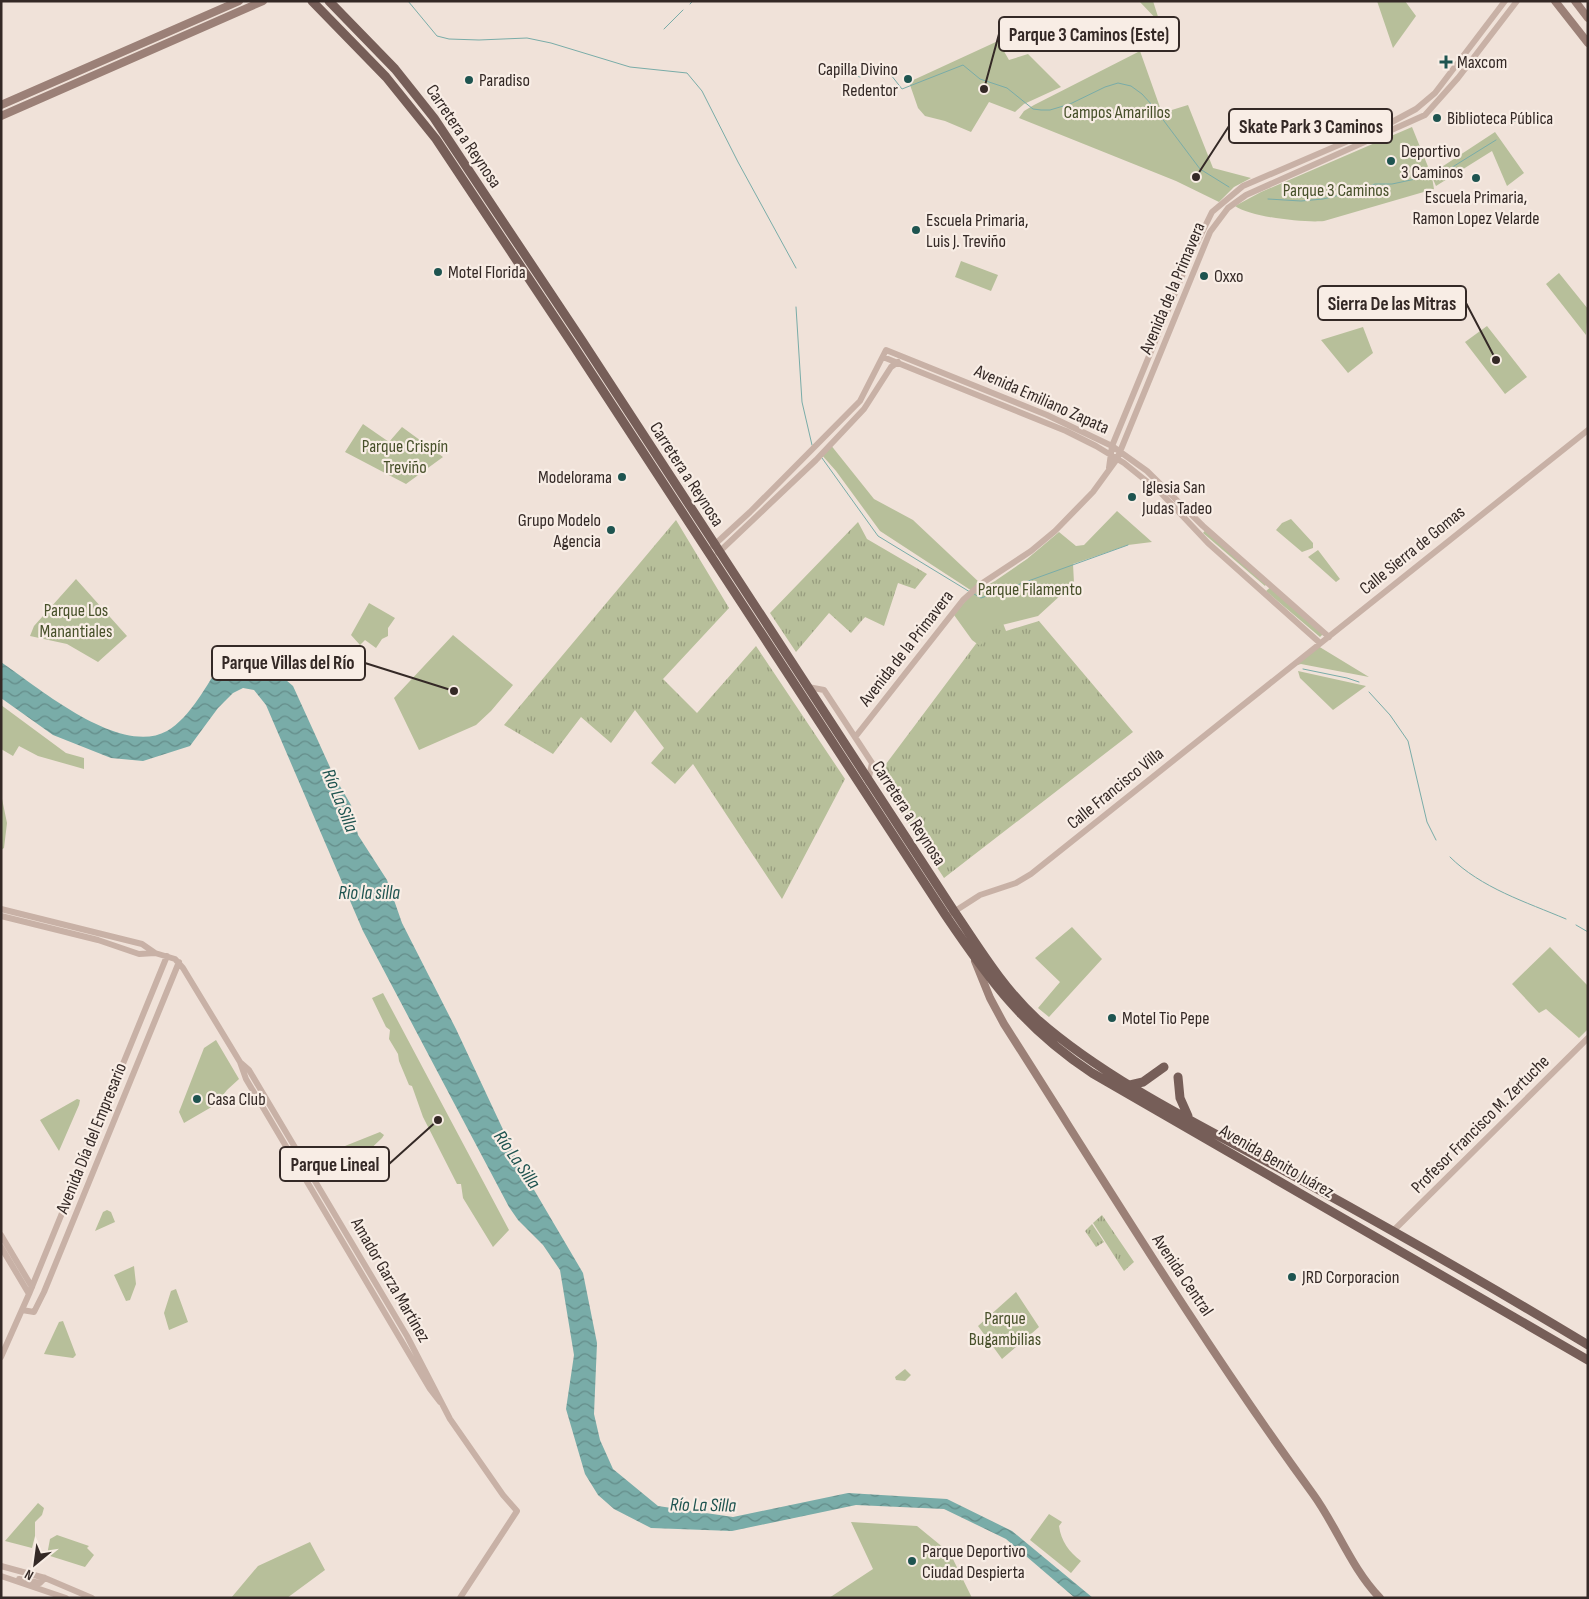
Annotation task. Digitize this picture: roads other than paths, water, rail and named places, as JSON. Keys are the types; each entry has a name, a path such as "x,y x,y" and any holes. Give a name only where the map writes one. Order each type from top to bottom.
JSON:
{"main road":[{"path":"10,112 3,104 239,1"},
{"path":"1,116 263,1"},
{"name":"Carretera a Reynosa","path":"329,1 416,94 453,146 581,339 712,552 858,783 975,959"},
{"path":"1555,1 1588,43"},
{"path":"1575,1 1588,18"},
{"path":"314,3 326,12 382,66 386,68 391,66"},
{"name":"Carretera a Reynosa","path":"314,3 386,77 436,139 712,552 808,687 868,782 1001,979"},
{"path":"858,783 870,789 880,800"},
{"name":"Avenida Benito Juárez","path":"975,959 1000,993 1032,1027 1062,1054 1105,1081 1353,1222 1399,1252 1588,1360"},
{"name":"Avenida Central","path":"975,959 990,998 1009,1032 1173,1290 1250,1406 1327,1513 1362,1576 1380,1598"},
{"name":"Avenida Benito Juárez","path":"1001,979 1025,1006 1053,1032 1078,1052 1130,1085 1393,1231 1588,1346"},
{"path":"1130,1085 1143,1082 1164,1067"},
{"path":"1178,1077 1180,1098 1190,1118"},
{"path":"1105,1081 1113,1082 1141,1097 1154,1099 1186,1123 1197,1134"},
{"path":"1353,1222 1380,1232 1393,1231 1394,1241 1399,1252"},
{"path":"1410,1258 1436,1266 1446,1262"},
{"path":"1552,1339 1561,1336 1588,1346"}],"street":[{"name":"Avenida de la Primavera","path":"1109,468 1112,446 1189,259 1212,212 1243,186 1390,123 1416,109 1435,93 1505,1"},
{"name":"Avenida de la Primavera","path":"856,736 963,600 972,591 1031,552 1055,531 1093,492 1117,458 1197,262 1210,232 1219,218 1246,195 1424,115 1461,75 1516,1"},
{"name":"Avenida Emiliano Zapata","path":"885,353 1056,419 1112,446 1147,470 1203,526 1329,637"},
{"name":"Avenida Emiliano Zapata","path":"885,353 898,362 1066,431 1117,458 1154,487 1208,543 1320,643"},
{"path":"712,552 860,402 885,353"},
{"path":"712,552 816,460 864,410 891,367 898,362"},
{"name":"Calle Sierra de Gomas","path":"1292,666 1588,430"},
{"path":"820,442 826,448"},
{"name":"Calle Francisco Villa","path":"946,916 980,895 1016,883 1030,874 1292,666"},
{"path":"808,687 820,688 826,692 856,736 872,763 868,782"},
{"path":"1,908 6,915 98,940 139,954 156,953 179,962"},
{"name":"Avenida Día del Empresario","path":"1,1357 32,1287 167,956"},
{"name":"Avenida Día del Empresario","path":"22,1310 34,1312 37,1307 179,962"},
{"name":"Amador Garza Martínez","path":"179,962 240,1062 246,1079 430,1389 493,1482 517,1511 460,1598"},
{"name":"Profesor Francisco M. Zertuche","path":"1393,1231 1588,1038"},
{"name":"Amador Garza Martínez","path":"240,1062 249,1070 397,1319 435,1388 440,1402"},
{"path":"94,1132 107,1137"},
{"path":"1,1235 32,1287"},
{"path":"1,1247 29,1294"},
{"path":"1,1566 44,1578 92,1598"},
{"path":"1,1576 66,1598"},
{"path":"13,1580 22,1579 40,1583 44,1578"}],"water":[{"name":"Rio la silla","path":"249,653 260,658 293,686 334,776 351,805 358,835 387,880 402,923 456,1029 520,1166 583,1273 597,1343 594,1414 600,1440 613,1469 658,1506 733,1517 848,1493 947,1499 1012,1531 1093,1598 1075,1598 1006,1539 944,1509 856,1505 732,1531 651,1528 614,1509 598,1495 585,1474 566,1409 574,1355 560,1270 543,1245 518,1220 509,1207 363,931 266,705 254,690 243,688 233,693 218,708 190,746 143,761 111,758 53,735 1,698 1,662 81,716 127,735 148,737 167,731 184,717 198,700 222,662 231,657"}],"waterway":[{"path":"408,1 437,36 449,39 479,40 527,38 551,43 630,67 687,73 702,91 738,162 796,268"},
{"path":"690,4 693,1"},
{"path":"664,29 683,10"},
{"path":"853,72 859,77 878,73 891,75 902,89 963,65 980,79 1007,88 1033,109 1041,110 1050,110 1070,104 1105,87 1118,83 1131,86 1152,105 1200,169 1229,187"},
{"path":"1510,125 1528,111"},
{"path":"1438,176 1496,140"},
{"path":"1268,199 1301,201 1323,199 1357,191 1375,184 1392,184 1425,177"},
{"path":"796,307 802,402 812,445"},
{"path":"822,458 878,536 970,592"},
{"path":"974,594 981,598 1128,545"},
{"path":"1303,669 1359,682"},
{"path":"1369,692 1390,715 1408,741 1427,822 1436,840"},
{"path":"1450,857 1462,868 1490,886 1566,919"},
{"path":"1576,925 1588,932"}],"place":[{"name":"Maxcom","path":"1446,62"},
{"name":"Capilla Divino Redentor","path":"908,79"},
{"name":"Paradiso","path":"469,80"},
{"name":"Parque 3 Caminos (Este)","path":"984,89"},
{"name":"Biblioteca Pública","path":"1437,118"},
{"name":"Deportivo 3 Caminos","path":"1391,161"},
{"name":"Skate Park 3 Caminos","path":"1196,177"},
{"name":"Escuela Primaria, Ramon Lopez Velarde","path":"1476,178"},
{"name":"Escuela Primaria, Luis J. Treviño","path":"916,230"},
{"name":"Motel Florida","path":"438,272"},
{"name":"Oxxo","path":"1204,276"},
{"name":"Sierra De las Mitras","path":"1496,360"},
{"name":"Modelorama","path":"622,477"},
{"name":"Iglesia San Judas Tadeo","path":"1132,497"},
{"name":"Grupo Modelo Agencia","path":"611,530"},
{"name":"Parque Villas del Río","path":"454,691"},
{"name":"Motel Tio Pepe","path":"1112,1018"},
{"name":"Casa Club","path":"197,1099"},
{"name":"Parque Lineal","path":"438,1120"},
{"name":"JRD Corporacion","path":"1292,1277"},
{"name":"Parque Deportivo Ciudad Despierta","path":"912,1561"}],"park label":[{"name":"Campos Amarillos","path":"1117,112"},
{"name":"Parque 3 Caminos","path":"1336,190"},
{"name":"Parque Crispín Treviño","path":"405,456"},
{"name":"Parque Filamento","path":"1030,589"},
{"name":"Parque Los Manantiales","path":"76,620"},
{"name":"Parque Bugambilias","path":"1005,1328"}],"water label":[{"name":"Río La Silla","path":"341,800"},
{"name":"Río La Silla","path":"518,1159"},
{"name":"Río La Silla","path":"703,1504"}]}
